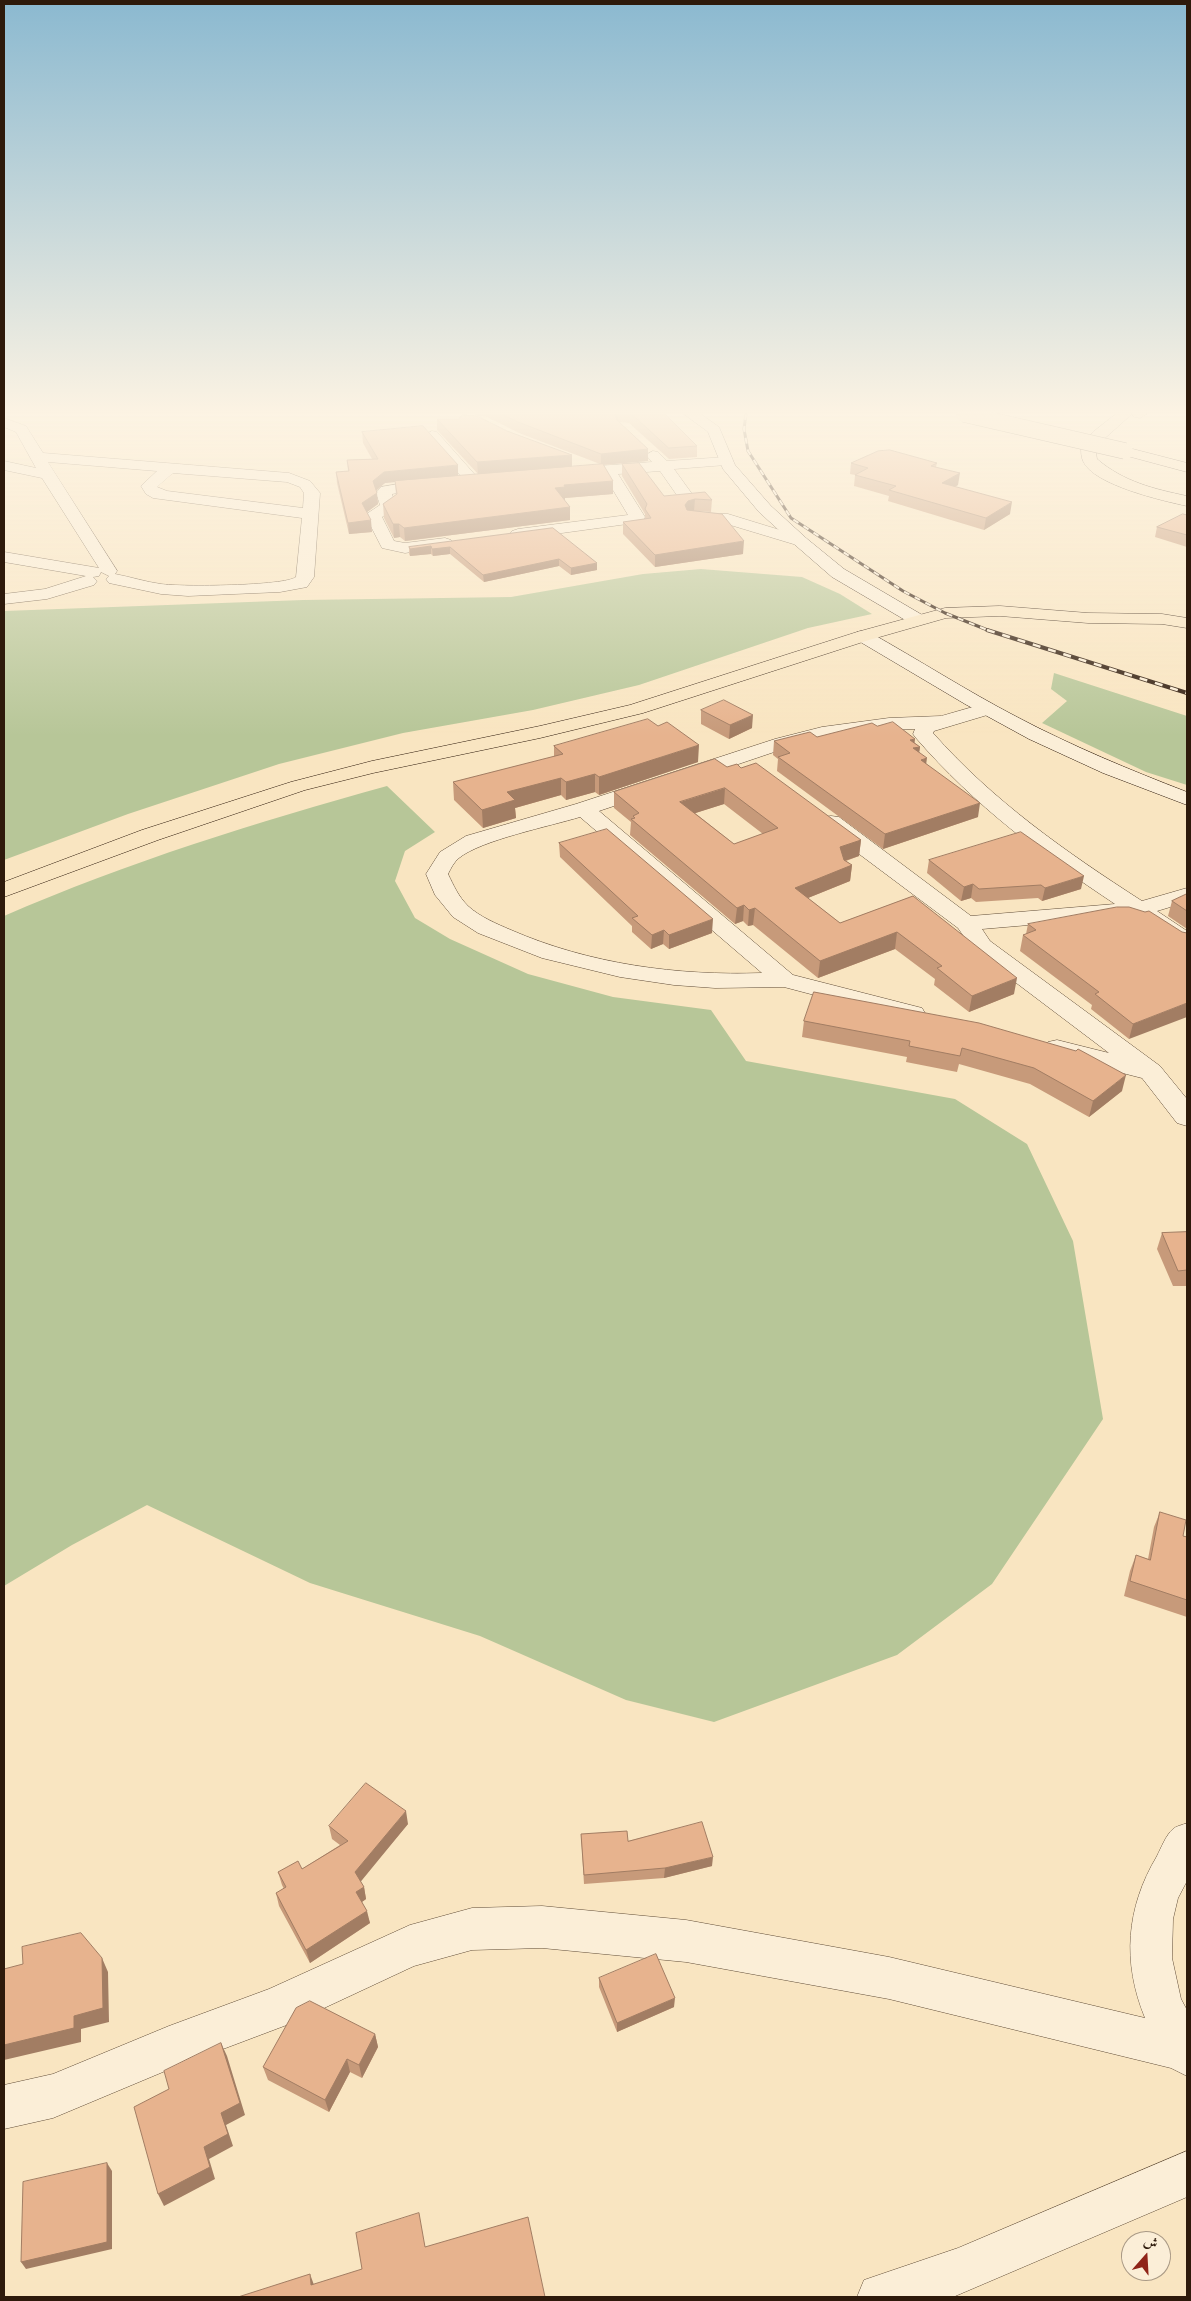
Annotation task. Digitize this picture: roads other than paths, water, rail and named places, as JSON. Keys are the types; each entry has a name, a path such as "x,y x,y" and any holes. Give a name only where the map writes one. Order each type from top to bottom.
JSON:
{"main road":[{"path":"4,890 150,835 298,786 372,767 540,732 636,709 863,636 945,613 982,610 1186,623"},
{"path":"1109,618 1152,625 1186,623"}],"street":[{"path":"72,521 101,576"},
{"path":"4,557 161,589 188,591 280,587 301,583 305,577 309,521"},
{"path":"377,521 388,545 394,547 404,548 463,541"},
{"path":"503,536 617,521"},
{"path":"736,521 800,541"},
{"path":"779,521 838,573 918,620"},
{"path":"4,567 53,567"},
{"path":"4,600 47,594 101,576"},
{"path":"863,636 987,709 1058,746 1187,799"},
{"path":"938,1019 784,980 721,982 672,978 583,962 527,945 490,930 466,916 446,896 437,874 444,858 460,847 474,841 584,809 782,743 822,733 889,724 940,722 965,718 987,709"},
{"path":"940,722 925,727 923,734 941,756 990,804 1187,941"},
{"path":"743,756 767,774"},
{"path":"584,809 784,980"},
{"path":"815,810 966,923 982,946 1151,1072 1187,1117"},
{"path":"966,923 1139,909 1187,895"},
{"path":"1034,1043 1151,1072"},
{"path":"1186,2052 1161,2005 1151,1958 1152,1919 1159,1891 1187,1843"},
{"path":"4,2107 54,2096 169,2048 278,2008 410,1946 472,1929 542,1927 686,1942 889,1978 1186,2052"},
{"path":"881,2297 960,2270 1187,2174"}],"railway":[{"path":"796,521 903,591 945,613 989,631"},
{"path":"989,631 1187,693"}]}
